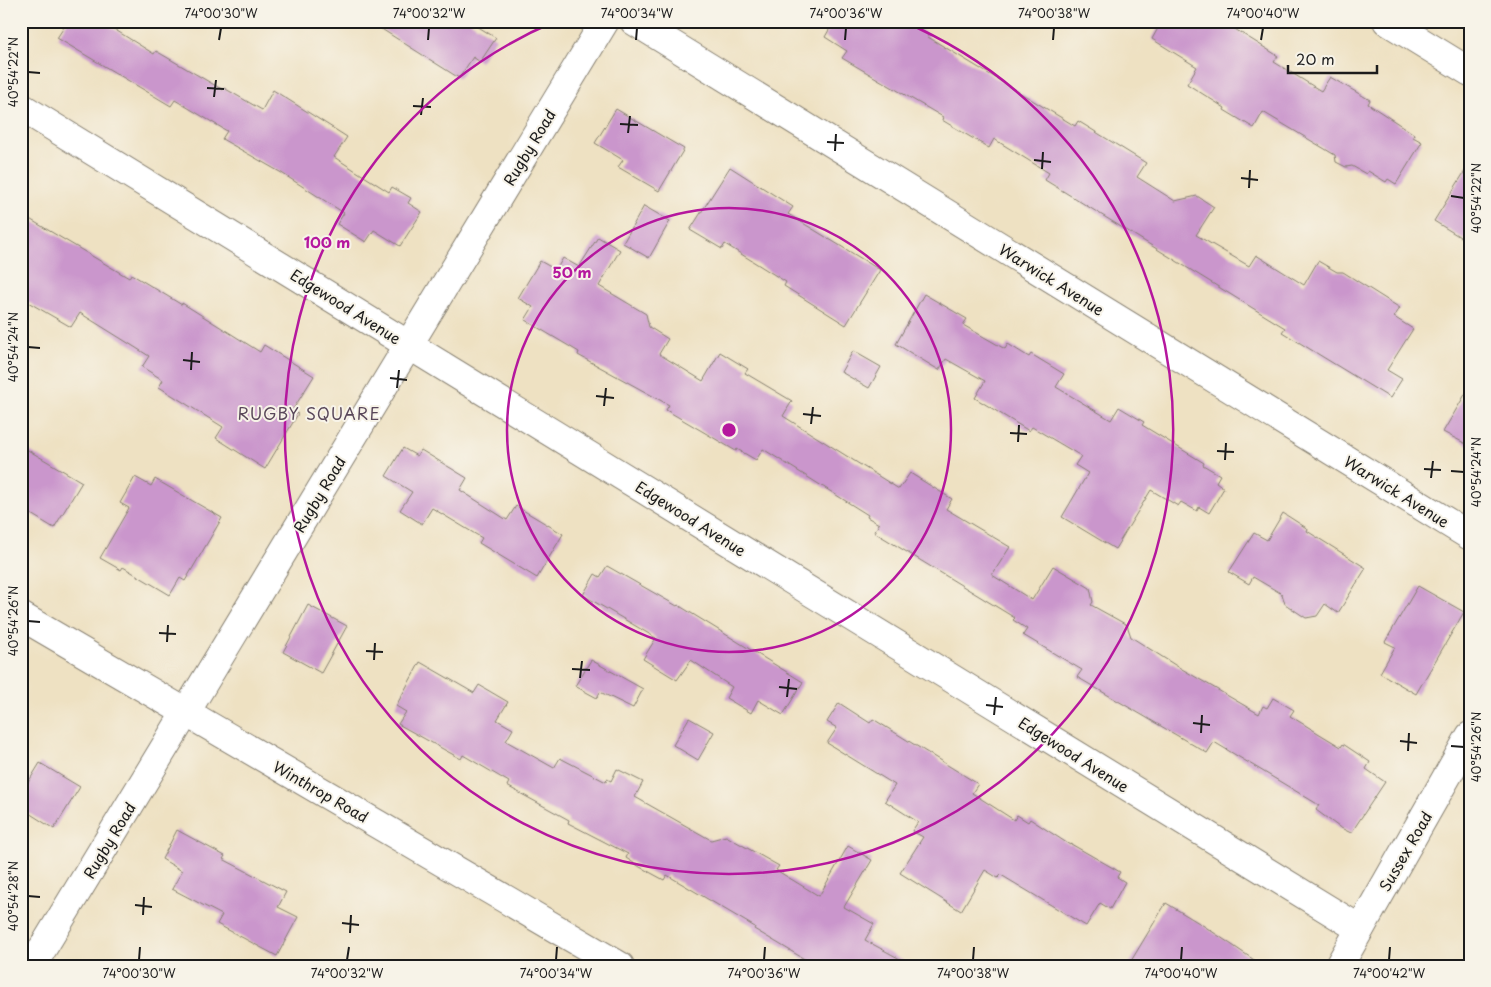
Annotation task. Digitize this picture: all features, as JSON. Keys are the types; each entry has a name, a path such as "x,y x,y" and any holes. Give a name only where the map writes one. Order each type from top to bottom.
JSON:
{"street":[{"name":"Rugby Road","path":"32,966 605,21"},
{"name":"Warwick Avenue","path":"634,21 1470,536"},
{"path":"1387,21 1470,72"},
{"name":"Edgewood Avenue","path":"21,107 1360,929"},
{"name":"Winthrop Road","path":"21,616 620,966"},
{"name":"Sussex Road","path":"1340,966 1470,736"}],"building":[{"path":"68,21 101,21 154,54 156,51 262,110 273,90 347,137 334,157 389,192 392,187 411,198 408,203 422,212 400,246 374,230 366,242 337,224 344,213 280,172 222,139 227,131 175,100 171,106 57,38"},
{"path":"369,21 469,21 496,38 480,62 473,57 459,78"},
{"path":"834,21 906,21 929,35 928,37 1075,126 1078,121 1146,163 1137,177 1175,201 1197,196 1214,207 1196,235 1249,266 1256,255 1304,285 1318,261 1337,272 1343,272 1400,308 1394,317 1413,329 1387,370 1402,379 1390,398 1282,332 1285,328 1045,180 1049,173 994,139 989,148 942,120 943,117 842,58 847,51 825,37"},
{"path":"1162,21 1222,21 1278,56 1274,62 1321,91 1330,77 1370,100 1368,104 1414,134 1413,137 1422,142 1396,184 1388,179 1386,182 1368,171 1366,174 1352,166 1346,167 1336,162 1335,155 1263,112 1254,128 1187,84 1197,67 1152,39"},
{"path":"616,109 684,149 659,191 618,167 623,160 595,143"},
{"path":"1470,163 1470,243 1434,221"},
{"path":"730,167 793,207 788,214 880,270 846,325 784,286 786,282 725,244 722,249 690,230"},
{"path":"644,206 670,221 649,258 623,243"},
{"path":"21,214 129,278 131,274 182,305 182,303 260,352 264,345 314,376 292,411 298,414 265,469 216,438 223,427 159,387 163,380 142,367 149,356 80,313 71,327 21,298"},
{"path":"598,237 620,250 599,286 646,314 649,327 668,339 659,354 703,381 720,352 748,369 745,373 792,401 783,416 899,489 910,473 952,499 946,509 1010,547 992,575 1032,600 1053,566 1090,588 1093,602 1091,605 1127,625 1131,637 1175,665 1259,714 1263,706 1267,708 1273,698 1294,710 1290,716 1341,747 1343,744 1370,762 1366,769 1385,782 1351,833 1339,827 1316,810 1319,805 1214,742 1207,753 1077,677 1082,670 1023,635 1027,629 1013,620 1015,618 874,532 879,524 867,517 868,515 763,449 756,460 737,449 736,451 666,410 669,405 578,355 579,352 525,320 533,307 518,298 540,261 556,270 563,258 579,267"},
{"path":"924,294 967,319 963,325 1005,349 1008,344 1029,357 1031,354 1064,374 1056,387 1111,420 1119,407 1144,422 1142,425 1220,475 1216,482 1224,488 1209,513 1199,507 1197,511 1181,502 1178,506 1151,490 1115,549 1062,517 1088,473 1075,465 1081,456 1032,427 1029,431 975,398 985,381 946,359 939,370 896,344"},
{"path":"853,351 881,367 869,388 841,372"},
{"path":"1470,386 1470,446 1443,432"},
{"path":"21,446 82,482 54,528 21,508"},
{"path":"403,448 417,456 421,450 467,478 460,490 507,520 516,506 563,534 537,578 479,543 482,538 432,508 422,524 400,510 412,492 386,476"},
{"path":"135,477 151,486 155,479 222,518 185,581 180,578 170,595 123,567 121,570 100,558 129,508 120,503"},
{"path":"1283,513 1308,529 1307,531 1366,568 1338,613 1325,604 1317,616 1306,618 1285,604 1282,594 1253,577 1249,584 1229,572 1254,533 1267,540"},
{"path":"607,566 678,605 803,682 783,715 758,700 751,713 726,698 732,687 691,660 677,680 643,659 656,638 583,595 595,574 600,577"},
{"path":"1418,586 1464,612 1416,694 1380,673 1395,647 1385,642"},
{"path":"308,605 347,626 321,673 283,652"},
{"path":"591,660 643,689 633,708 600,692 597,698 575,686"},
{"path":"420,662 474,693 479,685 508,702 497,720 513,729 506,741 554,768 560,758 606,782 607,779 611,781 617,769 643,782 635,797 711,840 726,836 779,866 776,870 819,896 848,846 872,860 844,907 874,924 865,940 913,966 816,966 667,875 664,880 640,867 626,858 628,854 568,823 569,820 507,786 509,782 463,755 461,759 398,724 406,712 396,706"},
{"path":"839,703 870,723 873,719 978,784 972,793 1014,820 1017,815 1028,822 1030,819 1070,845 1120,872 1117,877 1125,882 1110,909 1100,903 1086,926 1001,875 998,878 985,870 961,911 900,873 923,837 912,831 918,822 885,801 895,785 827,743 837,728 827,722"},
{"path":"689,718 714,732 698,760 673,745"},
{"path":"40,763 80,787 54,829 21,808 21,794"},
{"path":"177,830 225,856 223,859 286,892 278,907 298,917 277,956 217,924 222,915 172,889 182,871 162,859"},
{"path":"1166,903 1204,926 1263,966 1128,966"}],"district":[{"name":"RUGBY SQUARE","path":"309,413"}]}
